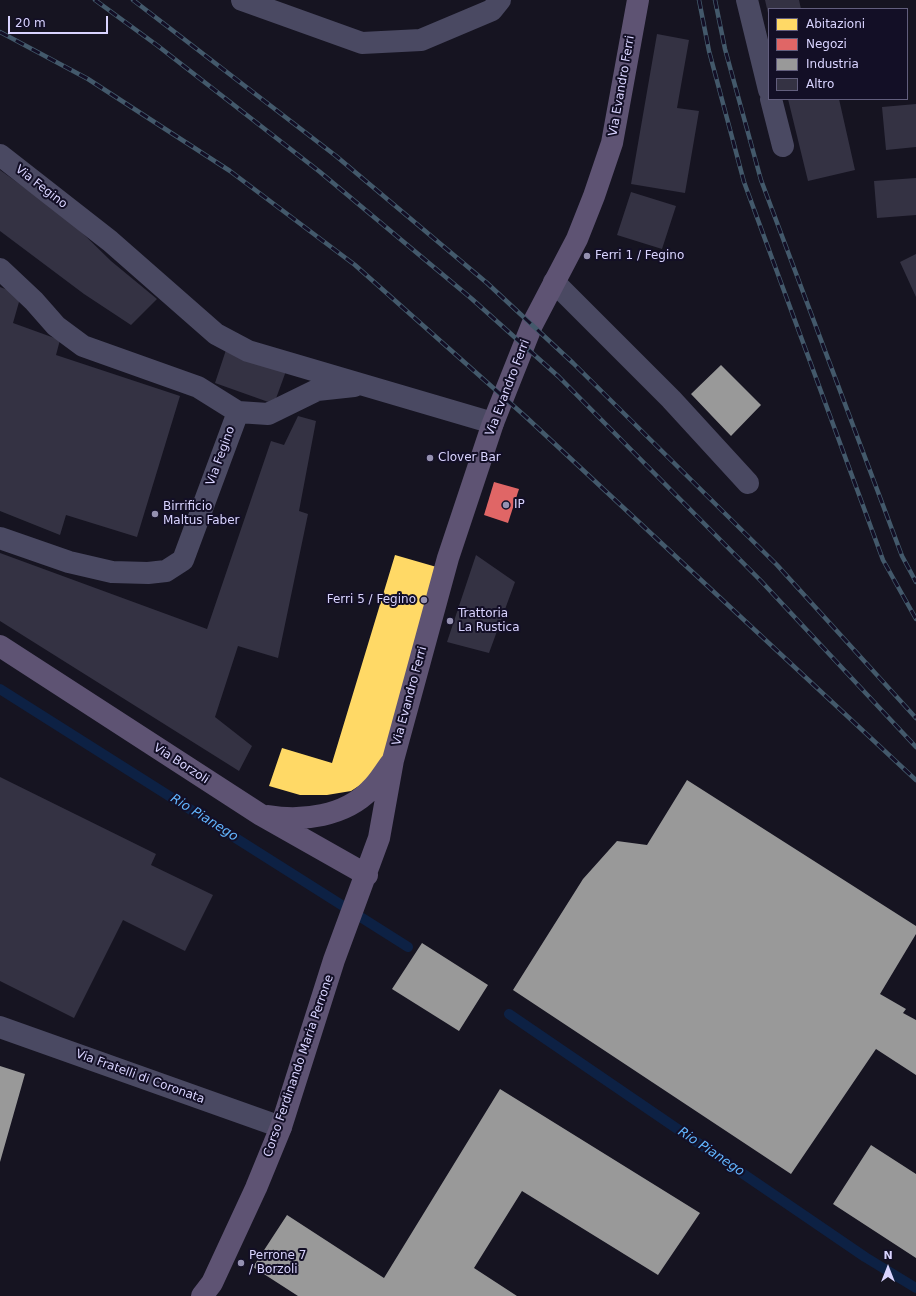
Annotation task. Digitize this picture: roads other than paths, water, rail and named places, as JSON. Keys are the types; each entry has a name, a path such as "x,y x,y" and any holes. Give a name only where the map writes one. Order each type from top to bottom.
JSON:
{"main road":[{"name":"Via Evandro Ferri","path":"367,875 379,838 393,760 448,558 493,423 532,325 577,239 594,196 612,143 638,0"},
{"name":"Via Borzoli","path":"0,646 261,815 367,875"},
{"path":"261,815 282,819 333,812 354,803 371,790 393,760"},
{"name":"Corso Ferdinando Maria Perrone","path":"202,1296 212,1283 256,1188 281,1127 334,960 367,875"}],"street":[{"path":"242,0 362,42 421,40 492,10 500,0"},
{"path":"747,0 768,86"},
{"path":"771,100 783,146"},
{"name":"Via Fegino","path":"0,155 110,241 216,334 248,351 493,423"},
{"path":"0,269 34,301 56,326 83,346 198,387 238,412"},
{"path":"554,282 671,399 748,483"},
{"name":"Via Fegino","path":"0,538 69,562 112,572 148,573 166,571 183,560 238,412 268,414 317,390 367,385"},
{"name":"Via Fratelli di Coronata","path":"0,1027 281,1127"}],"waterway":[{"name":"Rio Pianego","path":"0,689 408,947"},
{"name":"Rio Pianego","path":"509,1014 865,1257 916,1288"}],"railway":[{"path":"95,0 158,46 320,172 472,299 559,377 761,581 916,747"},
{"path":"133,0 336,156 487,283 573,363 777,565 916,718"},
{"path":"699,0 709,51 744,182 883,560 916,619"},
{"path":"715,0 725,49 761,180 902,556 916,582"},
{"path":"0,32 88,79 230,171 355,265 526,417 916,780"}],"place":[{"name":"Ferri 1 / Fegino","path":"587,256"},
{"name":"Clover Bar","path":"430,458"},
{"name":"IP","path":"506,505"},
{"name":"Birrificio Maltus Faber","path":"155,514"},
{"name":"Ferri 5 / Fegino","path":"424,600"},
{"name":"Trattoria La Rustica","path":"450,621"},
{"name":"Perrone 7 / Borzoli","path":"241,1263"}]}
